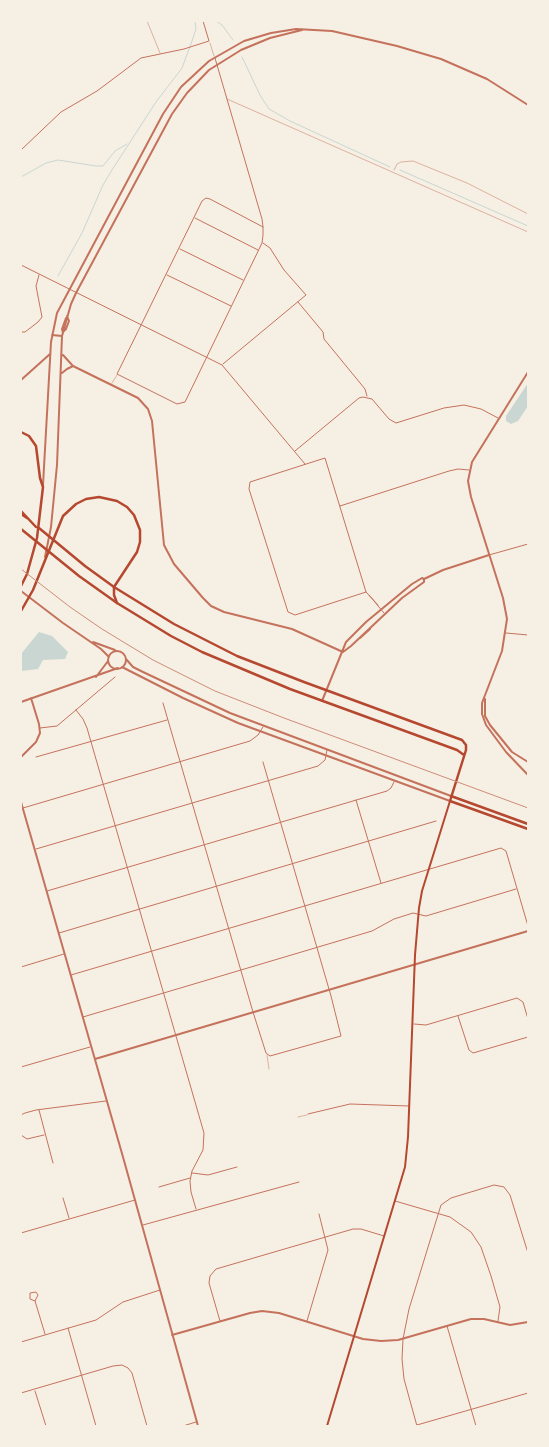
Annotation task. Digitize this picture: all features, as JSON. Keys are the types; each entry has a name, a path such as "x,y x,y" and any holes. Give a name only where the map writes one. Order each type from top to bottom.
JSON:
{"main road":[{"path":"21,432 29,436 36,446 39,456 42,487 41,512 34,554 21,586"},
{"path":"22,609 33,590 45,557 67,511 86,499 98,497 111,499 127,507 134,515 138,525 140,542 136,553 114,587 117,603"},
{"path":"21,512 61,548 114,587 155,614 203,640 256,664 462,740 466,748 428,870 418,914 407,1156 385,1236 327,1426"},
{"path":"21,529 79,576 117,603 171,636 202,652 322,701 457,750 464,756"},
{"path":"452,796 528,824"},
{"path":"450,801 528,829"}],"street":[{"path":"21,150 64,109 98,91 141,58 188,48 210,41 203,21"},
{"path":"45,557 52,521 57,464 62,336 76,293 172,114 196,82 216,65 257,42 302,30"},
{"path":"42,487 50,354 52,331 57,314 173,98 196,72 214,58 244,41 282,31 340,32 441,58 487,79 528,105"},
{"path":"214,58 262,219 263,227 262,243 185,402 180,405 117,374 202,201 206,198 210,199 263,227"},
{"path":"194,218 259,250"},
{"path":"222,365 306,295 284,270 270,248 262,243"},
{"path":"179,248 244,280"},
{"path":"21,265 222,365 306,464"},
{"path":"22,332 38,322 42,316 36,286 39,274"},
{"path":"166,274 231,307"},
{"path":"298,302 323,332 324,340 365,389 368,397 372,399 389,420 396,423 444,408 464,405 481,409 498,418"},
{"path":"52,335 62,336"},
{"path":"62,353 73,366 141,401 151,414 164,545 174,564 203,598 211,606 224,612 292,629 343,652"},
{"path":"21,380 50,354"},
{"path":"61,375 65,370 73,366"},
{"path":"528,372 472,462 469,470 468,486 505,607 506,633 502,651 482,703 482,714 486,725 506,752 528,775"},
{"path":"295,451 359,398 368,397"},
{"path":"366,592 295,615 290,614 286,610 248,486 252,480 324,458 366,592 385,614"},
{"path":"340,506 458,469 469,470"},
{"path":"343,652 346,642 350,638 381,609 422,578 424,579 443,570 528,544"},
{"path":"322,701 337,661 343,652 402,598 424,582 424,579"},
{"path":"21,590 109,657"},
{"path":"506,633 528,635"},
{"path":"89,640 124,654 133,667 196,698 263,726 452,796"},
{"path":"96,677 108,661 111,653 117,651"},
{"path":"122,667 126,659"},
{"path":"108,661 112,667 118,668"},
{"path":"21,702 122,667 216,714 450,801"},
{"path":"40,728 57,726 114,677"},
{"path":"485,697 485,716 490,725 512,752 528,762"},
{"path":"21,757 39,738 40,728 31,698"},
{"path":"163,703 240,970 267,1054 272,1056 341,1036 263,762"},
{"path":"76,710 85,722 205,1139 202,1153 191,1178 190,1188 196,1209"},
{"path":"36,757 168,719"},
{"path":"23,808 250,742 261,731 263,726"},
{"path":"35,850 320,766 324,762 327,750"},
{"path":"47,891 388,790 394,781"},
{"path":"356,800 381,884"},
{"path":"21,802 136,1200 198,1426"},
{"path":"59,933 436,822"},
{"path":"71,975 500,848 504,848 507,852 528,926"},
{"path":"83,1017 372,932 398,918 413,913 426,916 517,888"},
{"path":"94,1059 528,930"},
{"path":"21,967 65,954"},
{"path":"414,1024 426,1025 519,998 523,1002 528,1019"},
{"path":"458,1016 471,1053 528,1037"},
{"path":"21,1067 91,1046"},
{"path":"21,1116 25,1112 107,1100"},
{"path":"308,1114 350,1104 410,1106"},
{"path":"38,1110 53,1163"},
{"path":"21,1135 24,1139 29,1139 45,1135"},
{"path":"192,1173 208,1175 237,1167"},
{"path":"159,1187 191,1178"},
{"path":"142,1225 299,1182"},
{"path":"528,1253 510,1195 501,1186 494,1185 447,1200 441,1205 409,1309 403,1338 402,1359 404,1379 417,1426 528,1393"},
{"path":"63,1198 69,1219"},
{"path":"21,1233 136,1200"},
{"path":"395,1201 454,1219 470,1232 479,1244 500,1307 497,1322"},
{"path":"307,1322 328,1253 326,1237 319,1214"},
{"path":"220,1322 209,1283 213,1271 218,1268 358,1228 385,1236"},
{"path":"21,1342 96,1320 123,1302 160,1290"},
{"path":"35,1301 46,1335"},
{"path":"172,1335 250,1313 268,1311 354,1336 381,1341 403,1338 474,1318 510,1325 528,1322"},
{"path":"446,1326 476,1426"},
{"path":"68,1328 96,1426"},
{"path":"21,1393 120,1365 128,1368 132,1373 147,1426"},
{"path":"35,1389 46,1426"},
{"path":"183,1426 197,1422"}],"lane":[{"path":"147,21 160,54"},
{"path":"210,41 214,58"},
{"path":"227,99 528,232"},
{"path":"394,172 397,164 406,160 412,161 467,184 528,214"},
{"path":"112,385 117,374"},
{"path":"267,1054 269,1069"},
{"path":"298,1118 308,1114"}],"shaded area":[{"path":"528,383 528,406 518,421 511,424 506,421 506,416"},
{"path":"39,632 52,636 68,652 65,659 43,660 38,669 21,671 21,654"}],"waterway":[{"path":"58,276 82,233 103,185 156,102 182,68 196,29 195,21"},
{"path":"216,21 222,25 233,40"},
{"path":"242,57 260,95 269,109 290,121 390,167"},
{"path":"21,177 46,163 58,160 103,166 115,151 127,144"},
{"path":"400,170 528,226"}],"railway":[{"path":"21,569 102,629 153,660 215,691 528,808"}]}
